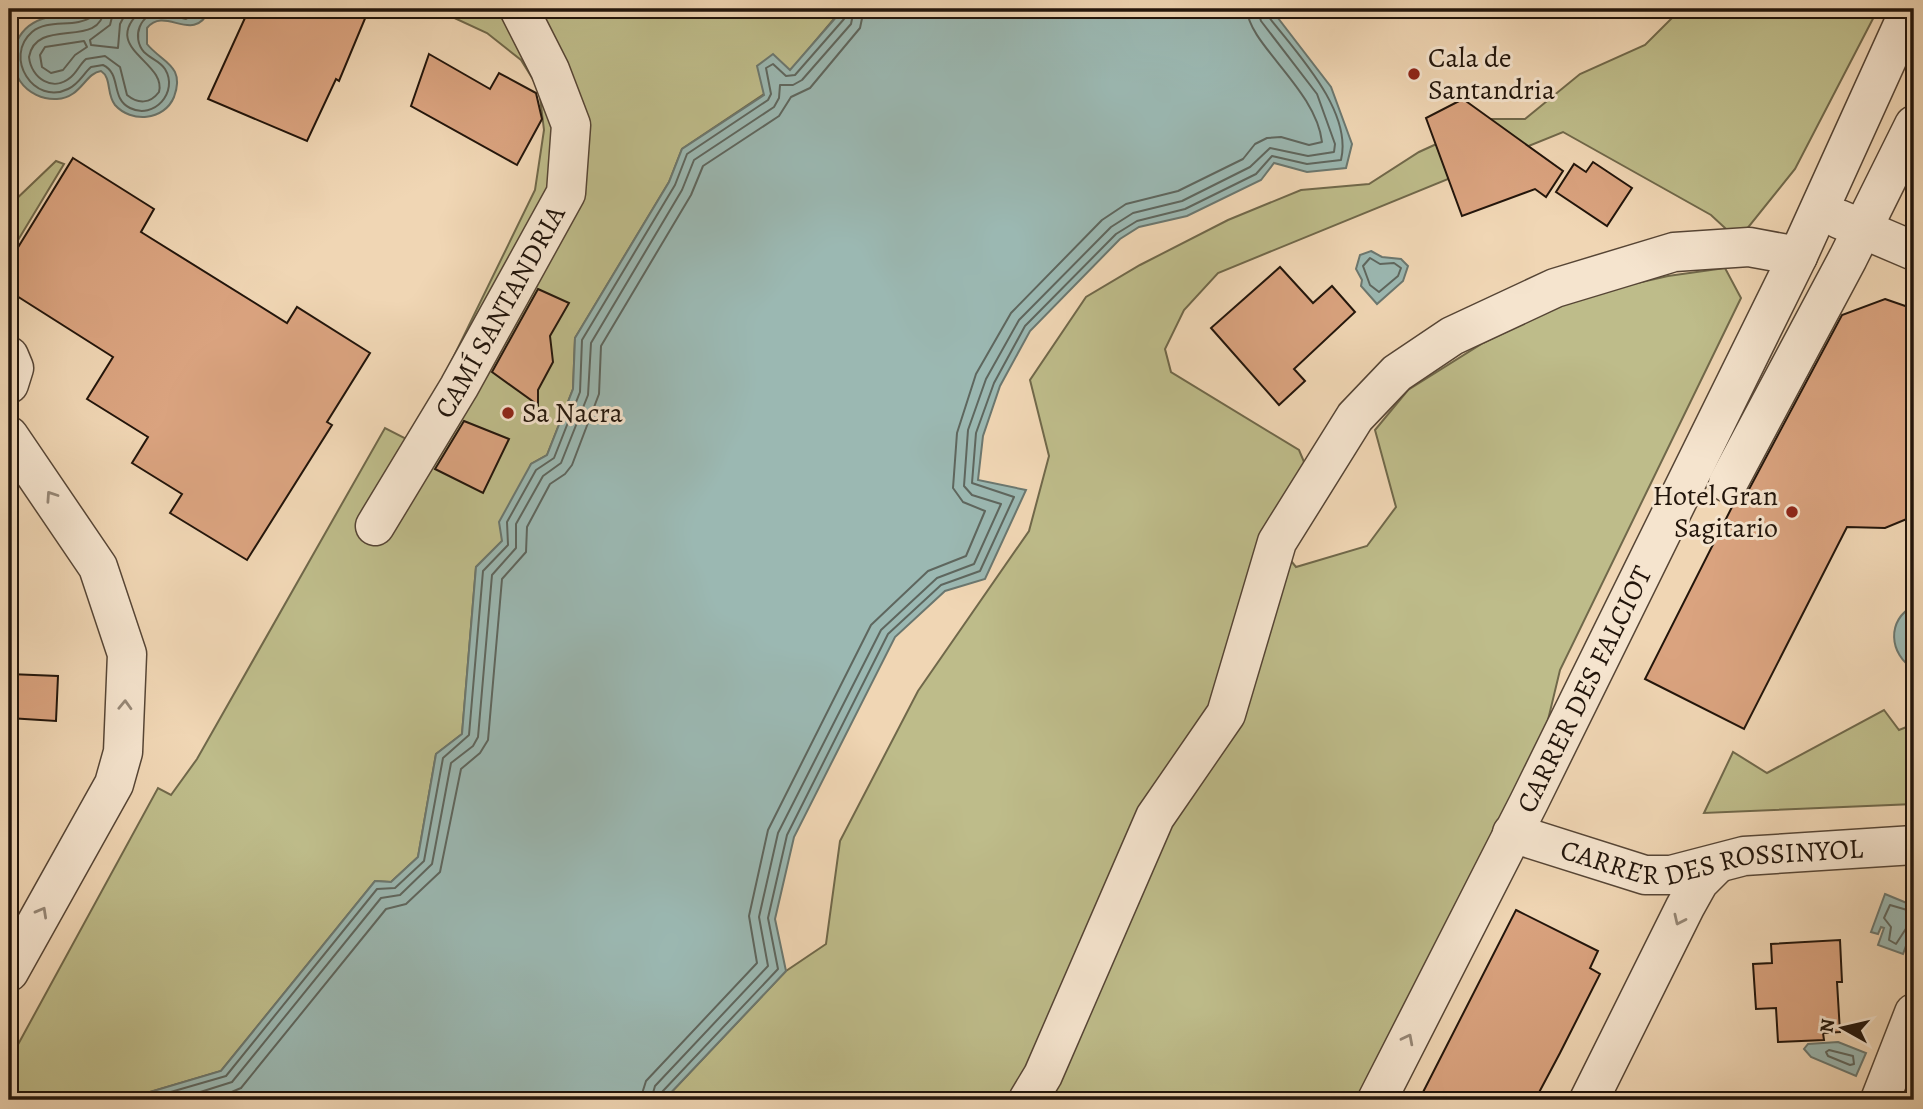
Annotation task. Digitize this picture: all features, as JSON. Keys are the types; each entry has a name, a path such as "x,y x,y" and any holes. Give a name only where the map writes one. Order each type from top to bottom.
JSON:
{"street":[{"name":"CAMÍ SANTANDRIA","path":"375,526 459,387 566,193 570,125 550,71 519,9"},
{"name":"CARRER DES FALCIOT","path":"1377,1100 1798,256 1910,9"},
{"path":"1728,483 1914,125"},
{"path":"1817,210 1914,251"},
{"path":"1028,1100 1043,1075 1155,817 1226,714 1277,542 1355,417 1397,373 1452,336 1502,310 1555,288 1674,252 1749,247 1798,256"},
{"path":"9,356 14,368 9,384"},
{"path":"9,436 98,567 127,654 123,752 114,784 9,972"},
{"name":"CARRER DES ROSSINYOL","path":"1512,833 1645,875 1671,874 1744,856 1914,845"},
{"path":"1589,1100 1685,907 1699,882 1717,864"},
{"path":"1880,1100 1914,1013"}],"shaded area":[{"path":"435,9 836,9 839,13 790,71 764,94 682,149 669,182 575,338 573,389 547,455 531,464 502,541 476,567 462,734 436,754 418,857 391,882 375,881 221,1071 123,1100 9,1100 9,1061 158,788 171,795 197,759 385,428 412,442 535,190 544,130 539,89 521,60 487,33"},
{"path":"1681,9 1878,9 1795,169 1738,240 1711,215 1563,132 1218,273 1184,310 1165,349 1171,372 1299,450 1307,469 1269,534 1296,567 1367,546 1396,507 1375,430 1408,390 1483,343 1580,296 1668,276 1725,268 1741,298 1560,670 1541,749 1360,1100 664,1100 786,971 826,944 840,841 918,691 1029,531 1049,456 1030,380 1086,297 1140,265 1228,220 1301,190 1369,184 1419,152 1491,119 1525,119 1580,74 1645,45"},
{"path":"56,161 64,164 9,255 9,206"},
{"path":"1884,710 1899,730 1914,724 1914,804 1704,813 1733,752 1767,773"}],"water":[{"path":"95,9 210,9 196,24 162,21 154,22 147,28 147,44 170,65 177,78 174,97 163,111 147,117 138,117 122,111 112,101 107,78 101,71 91,76 72,94 57,99 36,95 20,81 13,63 16,45 25,29 42,19 80,14"},
{"path":"836,9 1271,9 1331,87 1352,144 1346,168 1307,172 1274,163 1261,180 1187,216 1139,227 1120,239 1030,331 1000,386 983,436 978,480 1026,490 985,579 945,591 895,637 794,837 775,919 786,971 664,1100 123,1100 221,1071 375,881 391,882 418,857 436,754 462,734 476,567 502,541 499,522 531,464 547,455 573,389 575,338 669,182 682,149 764,95 757,66 773,54 790,70 839,14"},
{"path":"1371,251 1382,257 1401,259 1408,266 1403,281 1377,304 1361,286 1362,280 1356,269 1360,255"},
{"path":"1914,606 1914,669 1900,655 1894,637 1899,619"},
{"path":"1885,894 1914,906 1914,924 1903,954 1878,945 1884,928 1881,927 1878,934 1871,932"},
{"path":"1838,1042 1866,1053 1856,1076 1811,1057 1804,1049 1808,1044"}],"building":[{"path":"249,9 369,9 339,81 336,79 307,141 208,99"},
{"path":"429,54 490,89 499,73 536,93 542,119 517,165 411,106"},
{"path":"1463,99 1563,171 1546,197 1535,189 1462,216 1426,118"},
{"path":"73,158 154,209 141,232 287,323 297,307 370,353 327,422 332,425 247,560 170,513 182,494 132,463 148,437 87,399 113,357 9,291 9,262"},
{"path":"1593,162 1632,188 1607,226 1556,192 1574,164 1586,172"},
{"path":"1280,267 1313,303 1332,286 1355,312 1294,369 1305,381 1279,405 1211,328"},
{"path":"538,289 569,303 550,336 553,362 538,390 538,405 492,372"},
{"name":"Hotel Gran Sagitario","path":"1885,299 1914,309 1914,516 1885,528 1847,527 1744,729 1645,679 1734,503 1747,493 1842,315"},
{"path":"464,421 509,439 483,493 435,469"},
{"path":"9,674 58,676 56,721 9,718"},
{"path":"1516,910 1598,951 1590,968 1600,974 1560,1053 1535,1100 1419,1100"},
{"path":"1840,940 1842,982 1837,982 1840,1032 1823,1033 1824,1040 1778,1042 1776,1008 1756,1009 1753,964 1772,963 1771,944"}],"place":[{"name":"Cala de Santandria","path":"1414,74"},
{"name":"Sa Nacra","path":"508,413"},
{"name":"Hotel Gran Sagitario","path":"1792,512"}]}
